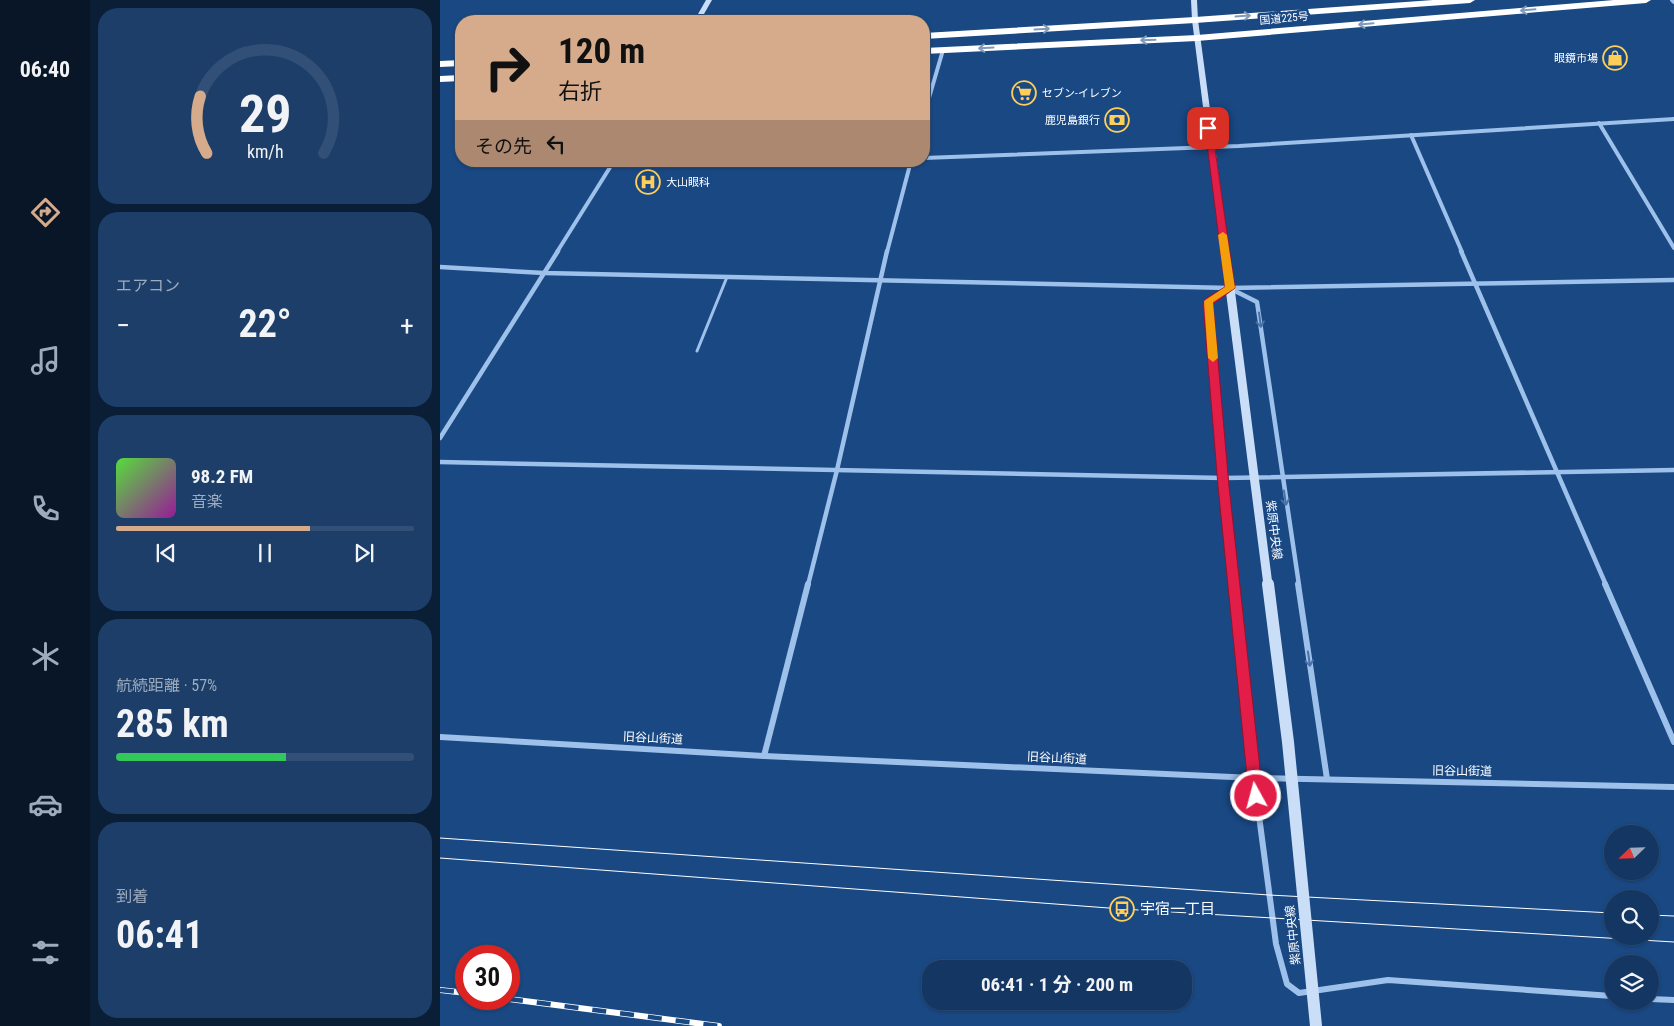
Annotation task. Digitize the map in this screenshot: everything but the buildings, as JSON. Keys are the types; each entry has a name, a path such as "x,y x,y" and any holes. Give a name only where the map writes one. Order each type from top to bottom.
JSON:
{"highway":[{"name":"国道225号","path":"930,36 1194,20 1470,0"},
{"name":"国道225号","path":"930,51 1197,38 1646,0"},
{"path":"440,64 455,63"},
{"path":"440,79 455,78"}],"street":[{"path":"700,15 709,0"},
{"name":"紫原中央線","path":"1194,0 1194,20 1288,742 1316,1026"},
{"path":"930,93 942,50"},
{"path":"930,158 1211,147 1674,119"},
{"path":"1599,123 1674,248"},
{"path":"1411,135 1674,742"},
{"path":"440,438 610,167"},
{"path":"764,756 837,470 879,281 909,167"},
{"path":"440,267 544,273 1230,288 1674,280"},
{"path":"1230,288 1258,302 1327,779"},
{"path":"1230,288 1208,301 1208,304 1223,478 1254,778 1276,944 1287,984 1299,993 1388,980 1604,995"},
{"path":"440,462 1223,478 1674,470"},
{"name":"旧谷山街道","path":"440,737 764,756 1254,778 1674,787"},
{"path":"1659,999 1674,1000"}],"lane":[{"path":"697,350 727,277"}],"tram line":[{"path":"440,838 1269,895 1604,913"},
{"path":"440,858 1122,909 1674,942"},
{"path":"1659,915 1674,916"}],"railway":[{"path":"440,990 455,992"},
{"path":"520,1000 719,1026"}],"slow traffic":[{"path":"1213,358 1208,301 1230,288 1223,235"}],"place":[{"name":"眼鏡市場","path":"1615,58"},
{"name":"セブン-イレブン","path":"1024,93"},
{"name":"鹿児島銀行","path":"1117,120"},
{"name":"大山眼科","path":"648,182"},
{"name":"宇宿一丁目","path":"1122,909"}],"route":[{"path":"1208,128 1230,288 1208,301 1208,304 1224,486 1256,796"}]}
